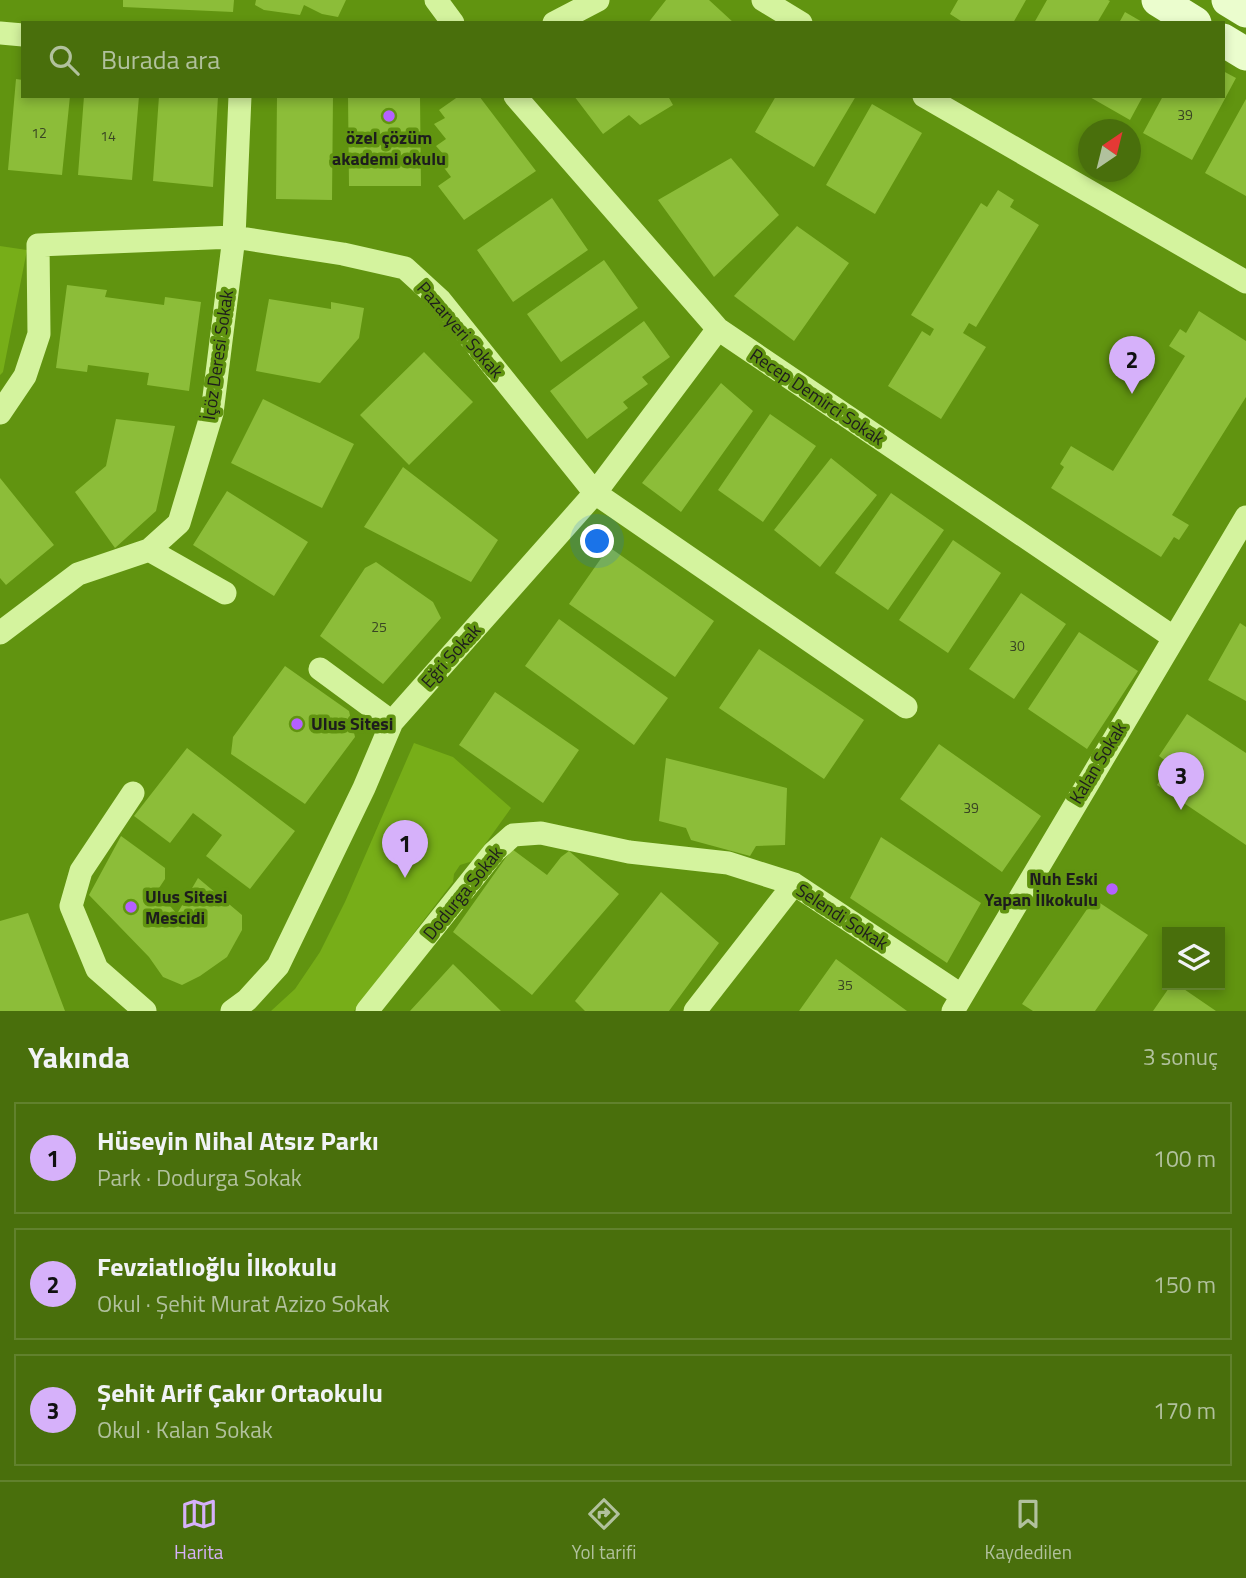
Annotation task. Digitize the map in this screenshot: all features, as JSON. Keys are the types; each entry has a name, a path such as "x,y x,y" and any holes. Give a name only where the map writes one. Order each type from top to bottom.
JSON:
{"main road":[{"path":"1158,0 1192,21"},
{"path":"1228,0 1246,11"},
{"path":"1225,41 1246,54"}],"street":[{"path":"436,0 452,21"},
{"path":"558,21 598,0"},
{"path":"763,0 798,21"},
{"path":"0,33 21,35"},
{"name":"İçöz Deresi Sokak","path":"0,633 78,574 149,550 179,523 212,414 234,237 240,98"},
{"name":"Recep Demirci Sokak","path":"517,98 718,329 1173,637"},
{"path":"927,98 1246,282"},
{"name":"Pazaryeri Sokak","path":"0,413 26,376 39,334 38,245 234,237 343,254 405,268 440,300 595,493 906,707"},
{"name":"Eğri Sokak","path":"232,1011 247,1000 278,965 393,722 595,493 718,329"},
{"name":"Kalan Sokak","path":"957,1003 1246,517"},
{"path":"149,550 225,593"},
{"path":"320,669 393,722"},
{"path":"133,793 81,871 71,905 97,969 145,1011"},
{"name":"Dodurga Sokak","path":"367,1011 494,852 513,835 541,834 629,852"},
{"name":"Selendi Sokak","path":"629,852 728,863 794,884 957,1003"},
{"path":"695,1011 794,884"}],"green space":[{"path":"0,246 27,250 3,372 0,375"},
{"path":"414,743 453,757 511,808 473,861 460,865 454,874 453,882 354,1011 271,1011 295,989 320,952 345,902"}],"building":[{"path":"123,0 234,0 233,12 123,7"},
{"path":"256,0 346,0 338,17 322,14 304,5 300,15 264,10 255,5"},
{"path":"666,0 709,0 732,21 650,21"},
{"path":"958,0 1026,0 1014,21 961,21 950,14"},
{"path":"1047,0 1110,1 1098,21 1035,21"},
{"path":"1125,12 1141,21 1120,21"},
{"path":"1225,72 1236,78 1192,160 1143,133 1162,98 1225,98"},
{"path":"16,79 21,80 21,98 70,98 62,175 8,170"},
{"path":"84,98 139,98 132,180 78,175"},
{"path":"159,98 218,98 213,187 153,181"},
{"path":"277,98 333,98 332,200 276,199"},
{"path":"348,98 420,98 421,186 349,186"},
{"path":"456,98 481,98 536,171 464,220 438,186 451,177 439,161 444,155 436,146 446,139 434,124 445,118 439,110"},
{"path":"576,98 669,98 673,105 640,125 629,115 603,134"},
{"path":"775,98 855,98 814,167 755,132"},
{"path":"1092,98 1142,98 1128,119"},
{"path":"1246,99 1246,196 1205,173"},
{"path":"872,104 922,133 875,214 826,185"},
{"path":"731,158 779,215 714,277 658,200"},
{"path":"998,190 1014,200 1010,207 1039,225 976,327 969,323 963,333 986,347 941,419 888,386 922,331 930,336 934,329 911,315 981,203 987,207"},
{"path":"552,198 588,250 513,302 477,250"},
{"path":"797,226 849,263 794,341 734,296"},
{"path":"604,260 638,308 561,362 527,314"},
{"path":"67,285 107,290 105,297 164,305 165,297 201,302 189,391 147,385 149,373 88,365 87,372 56,368"},
{"path":"269,299 331,309 331,302 364,308 359,338 320,383 256,371"},
{"path":"1199,311 1246,341 1246,397 1172,515 1189,525 1179,540 1174,537 1161,557 1051,488 1064,467 1060,464 1071,446 1113,471 1185,356 1169,346 1180,329 1186,333"},
{"path":"644,321 670,357 642,377 648,384 623,402 628,408 587,439 550,391"},
{"path":"424,352 473,402 409,465 360,415"},
{"path":"721,383 753,411 681,512 642,483"},
{"path":"263,399 354,444 322,508 231,463"},
{"path":"770,414 816,446 763,522 718,490"},
{"path":"116,419 175,426 156,511 115,548 75,492 106,466"},
{"path":"831,458 877,495 820,567 774,530"},
{"path":"403,467 498,540 471,582 364,527"},
{"path":"0,478 54,545 6,585 0,578"},
{"path":"227,491 308,542 274,596 193,545"},
{"path":"891,493 944,530 888,610 835,573"},
{"path":"953,540 1001,573 948,653 899,620"},
{"path":"609,547 714,621 675,677 569,604"},
{"path":"376,562 433,602 441,618 383,684 320,636 365,568"},
{"path":"1021,593 1066,624 1014,699 969,669"},
{"path":"559,619 668,698 634,745 525,666"},
{"path":"1240,623 1246,627 1246,701 1208,680"},
{"path":"1079,632 1138,671 1087,749 1028,709"},
{"path":"759,649 864,720 824,779 719,708"},
{"name":"Ulus Sitesi","path":"285,666 349,711 355,737 305,804 231,754 233,737"},
{"path":"495,692 579,750 543,803 459,745"},
{"path":"1187,714 1246,753 1246,845 1157,785 1170,764 1159,756"},
{"path":"939,744 1041,816 1002,872 900,799"},
{"path":"187,748 295,831 250,889 206,856 222,835 193,813 170,843 134,816"},
{"path":"666,758 787,788 785,845 756,846 750,856 691,840 686,828 659,821"},
{"path":"121,836 165,868 165,879 157,891 177,914 198,878 242,915 242,930 227,957 182,985 163,977 149,957 89,895"},
{"path":"881,837 981,903 947,963 850,898"},
{"path":"512,849 547,875 569,851 619,894 532,995 453,932"},
{"path":"661,892 719,943 669,1011 585,1011 575,1001"},
{"path":"1094,899 1148,935 1095,1011 1033,1011 1022,1004"},
{"path":"28,913 65,1011 0,1011 0,921"},
{"path":"836,959 907,1011 799,1011"},
{"path":"453,964 501,1011 410,1011"},
{"path":"1168,990 1185,990 1216,1011 1153,1011"}],"place":[{"name":"özel çözüm akademi okulu","path":"389,116"},
{"name":"Fevziatlıoğlu İlkokulu","path":"1132,394"},
{"name":"Ulus Sitesi","path":"297,724"},
{"name":"Şehit Arif Çakır Ortaokulu","path":"1181,810"},
{"name":"Hüseyin Nihal Atsız Parkı","path":"405,878"},
{"name":"Nuh Eski Yapan İlkokulu","path":"1112,889"},
{"name":"Ulus Sitesi Mescidi","path":"131,907"}]}
